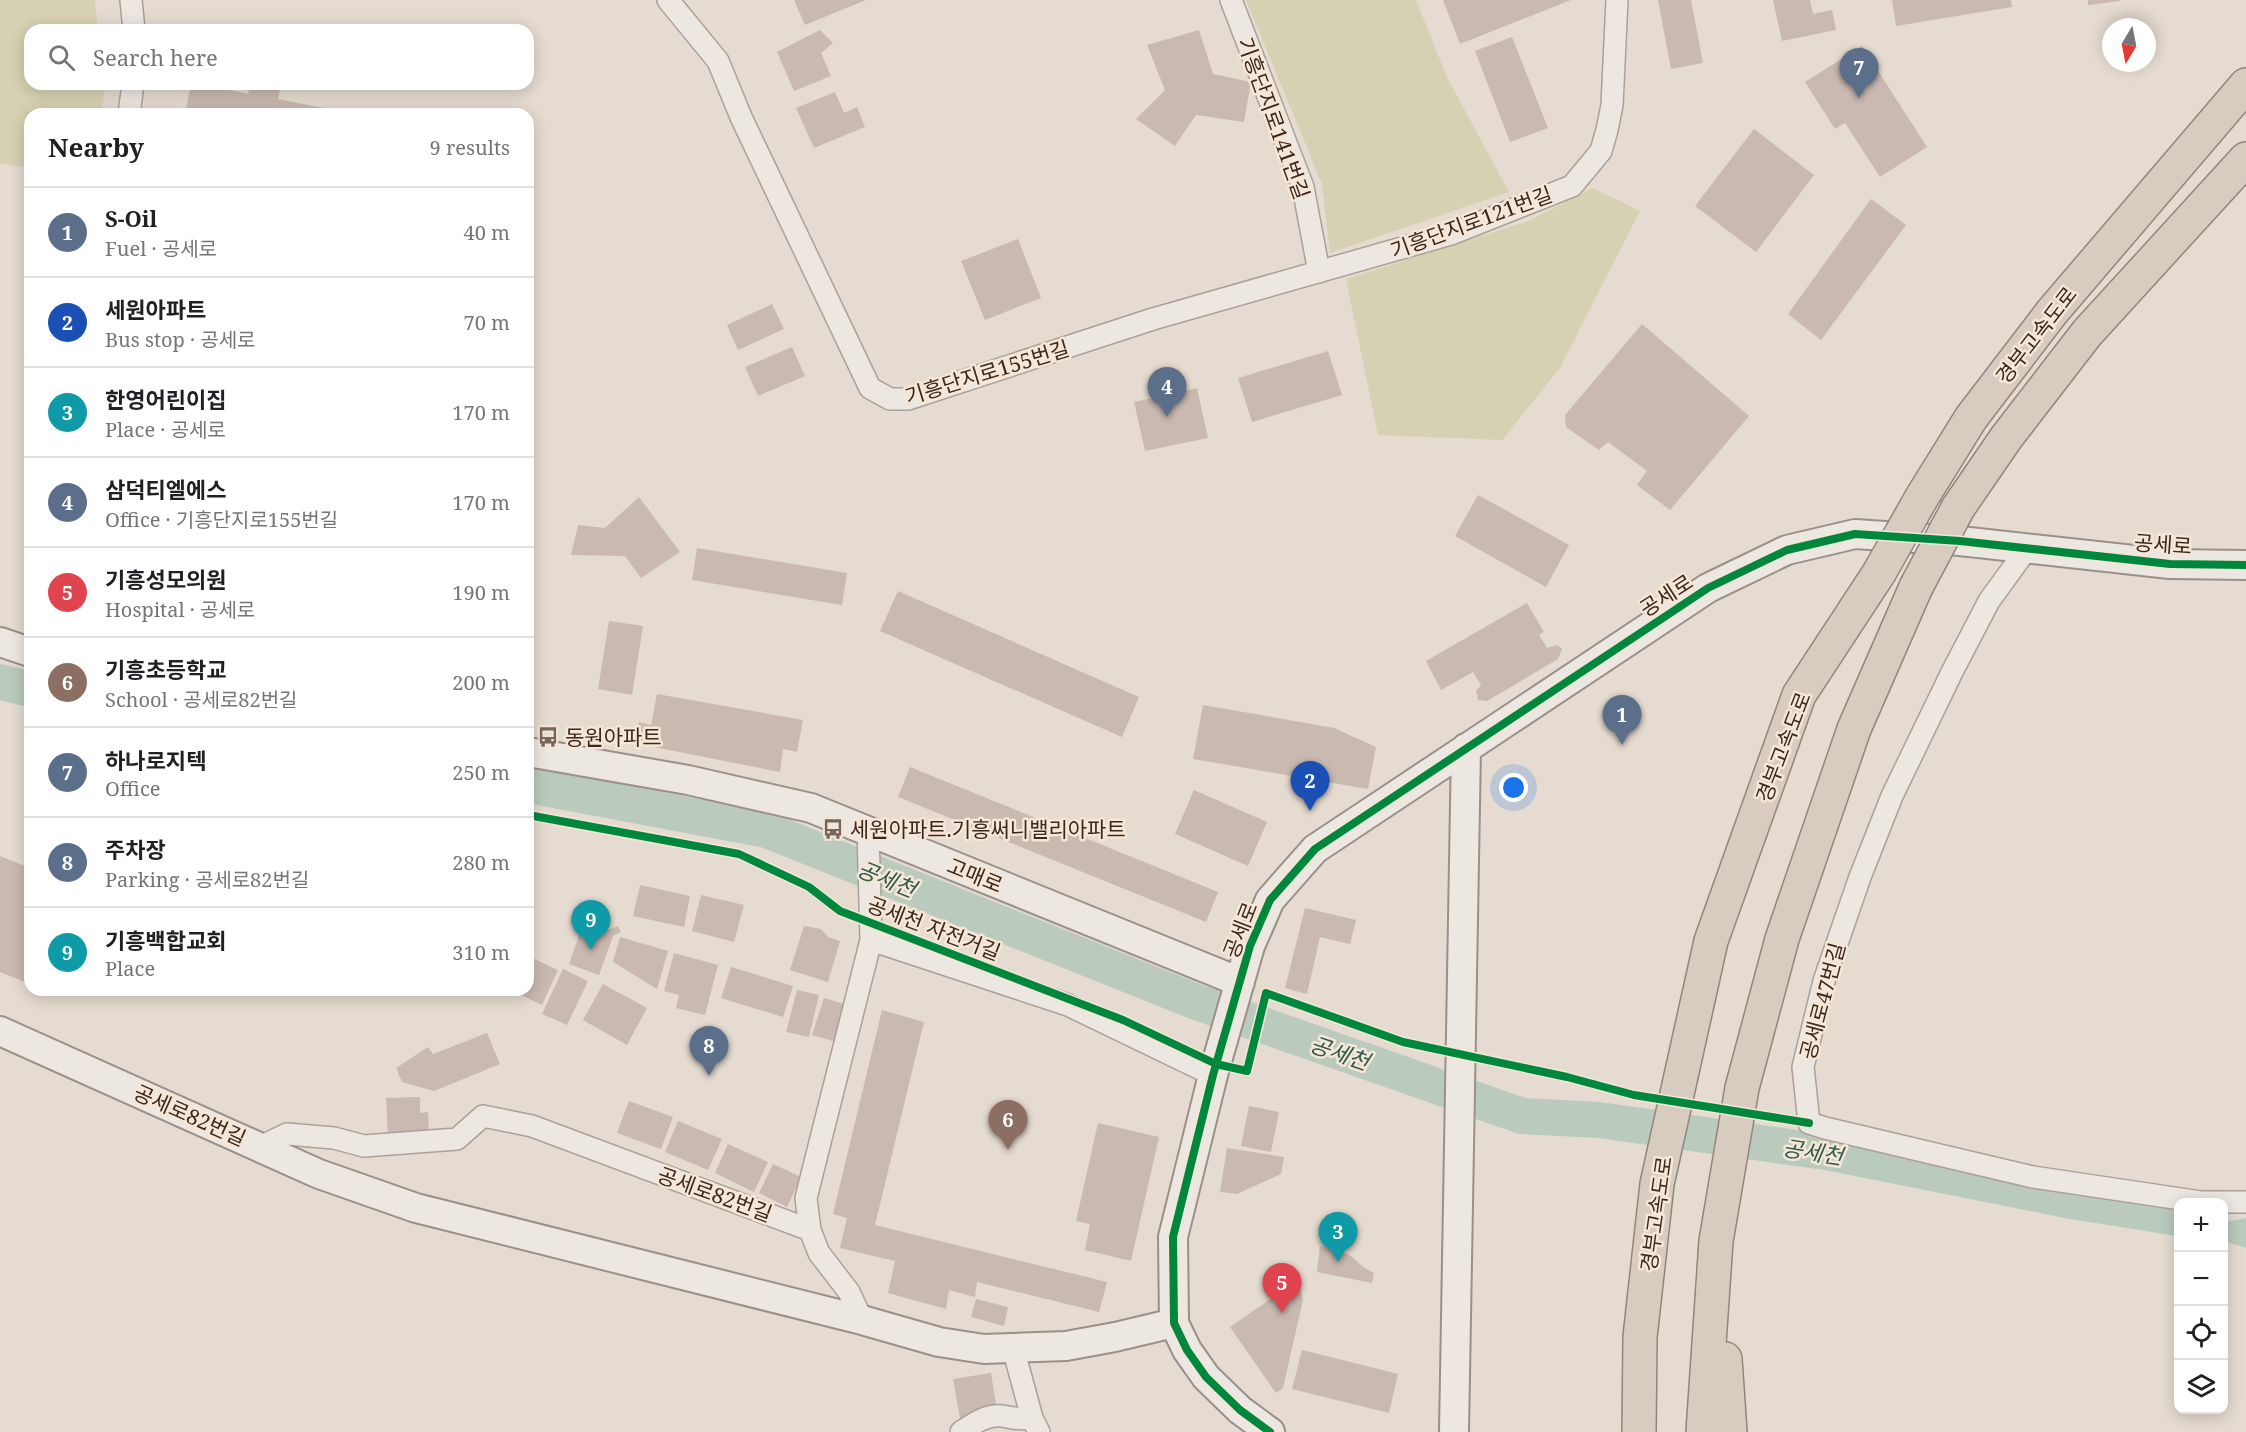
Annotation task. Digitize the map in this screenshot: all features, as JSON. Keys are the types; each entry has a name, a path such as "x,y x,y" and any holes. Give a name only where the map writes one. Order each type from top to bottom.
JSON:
{"highway":[{"name":"경부고속도로","path":"1639,1432 1640,1337 1657,1184 1680,1074 1711,941 1799,695 1879,573 1922,497 1971,418 2052,312 2246,85"},
{"name":"경부고속도로","path":"1703,1432 1716,1241 1742,1088 1782,939 1854,729 1916,588 1958,508 2006,438 2087,333 2246,159"},
{"path":"1716,1241 1730,1432"}],"street":[{"path":"131,0 133,24"},
{"name":"기흥단지로155번길","path":"668,0 718,61 741,117 859,368 870,388 890,399 908,399 1153,319 1318,272"},
{"name":"기흥단지로141번길","path":"1231,0 1303,187 1318,272"},
{"name":"기흥단지로121번길","path":"1318,272 1451,234 1572,186 1602,151 1612,105 1617,0"},
{"path":"130,108 131,90"},
{"name":"공세로","path":"1217,1063 1250,946 1270,900 1315,849 1708,588 1787,550 1855,534 1960,541 2170,564 2246,565"},
{"name":"공세로47번길","path":"2026,550 1989,601 1952,672 1892,796 1860,877 1824,981 1803,1067 1809,1123 2033,1177 2201,1202 2246,1202"},
{"path":"0,642 24,650"},
{"path":"1454,1432 1466,748"},
{"name":"고매로","path":"534,753 699,782 811,808 1240,982"},
{"name":"공세로82번길","path":"0,1031 260,1147 287,1134 334,1138 364,1146 457,1139 483,1116 532,1126 810,1230 806,1198 871,940 868,831"},
{"path":"871,940 1068,1005 1217,1063 1173,1237 1174,1323 1187,1350 1206,1377 1240,1410 1270,1432"},
{"path":"260,1147 319,1174 416,1208 862,1320 939,1342 984,1349 1066,1346 1174,1323"},
{"path":"810,1230 819,1253 849,1292 862,1320"},
{"path":"1013,1348 1036,1425"},
{"path":"961,1432 977,1421 1000,1416 1036,1425"}],"shaded area":[{"path":"0,0 95,0 97,24 24,24 24,90 103,90 102,108 24,108 24,167 0,163"},
{"path":"1246,0 1416,0 1447,77 1509,192 1330,253 1322,184"},
{"path":"1593,188 1640,211 1560,368 1502,440 1378,435 1346,279 1528,221"},
{"path":"2246,1218 2246,1248 2228,1242 2228,1221"}],"building":[{"path":"794,0 866,0 805,25"},
{"path":"1443,0 1571,0 1460,44"},
{"path":"1658,0 1691,0 1703,63 1671,69"},
{"path":"1773,0 1810,0 1813,14 1832,10 1836,30 1782,41"},
{"path":"1892,0 2011,0 2012,7 1896,26"},
{"path":"2088,0 2120,0 2120,1 2088,5"},
{"path":"820,30 833,43 821,53 831,76 794,91 777,52"},
{"path":"1199,30 1213,74 1251,82 1244,122 1196,115 1175,146 1136,119 1165,90 1147,45"},
{"path":"1512,37 1548,128 1510,142 1475,51"},
{"path":"1862,46 1927,147 1880,177 1845,123 1835,129 1805,82"},
{"path":"190,90 230,90 248,94 249,90 280,90 278,99 324,108 186,108"},
{"path":"835,92 844,113 857,107 865,127 814,148 796,108"},
{"path":"1754,129 1814,175 1756,252 1695,206"},
{"path":"1871,199 1906,225 1821,340 1788,314"},
{"path":"1018,239 1041,298 985,320 961,261"},
{"path":"772,304 784,329 738,350 727,325"},
{"path":"1642,324 1749,416 1670,510 1637,485 1647,471 1608,442 1599,450 1566,427 1565,415"},
{"path":"792,347 805,376 758,396 745,367"},
{"path":"1328,351 1342,395 1252,422 1238,378"},
{"path":"1197,388 1208,438 1145,451 1134,402"},
{"path":"1478,495 1569,545 1546,587 1455,536"},
{"path":"639,497 680,552 641,578 625,556 571,555 578,525 605,528"},
{"path":"697,548 847,573 842,605 692,580"},
{"path":"898,591 1139,697 1122,737 880,631"},
{"path":"1527,603 1544,632 1539,635 1547,648 1557,645 1562,649 1558,659 1487,701 1478,700 1476,691 1481,685 1473,672 1441,690 1426,661"},
{"path":"609,621 643,626 632,695 598,689"},
{"path":"657,694 803,720 797,752 783,749 780,772 634,743 639,722 651,725"},
{"path":"1203,705 1334,728 1376,747 1368,789 1193,759"},
{"path":"910,767 1218,892 1206,922 898,797"},
{"path":"1194,790 1267,822 1248,866 1175,834"},
{"path":"0,856 24,866 24,982 0,972"},
{"path":"640,885 690,896 684,927 633,916"},
{"path":"701,895 744,905 734,942 692,931"},
{"path":"574,908 602,916 598,927 608,930 618,926 621,932 613,936 599,975 569,964 582,927 570,923"},
{"path":"1305,908 1356,920 1350,944 1320,937 1307,994 1285,988"},
{"path":"804,926 821,929 828,937 840,941 828,982 790,970"},
{"path":"620,937 668,951 657,989 613,962"},
{"path":"674,953 718,965 705,1015 676,1008 679,995 664,991"},
{"path":"534,959 558,970 542,1005 523,996 534,996"},
{"path":"731,967 793,986 783,1017 721,998"},
{"path":"563,969 588,981 567,1025 542,1014"},
{"path":"603,984 647,1008 627,1045 583,1020"},
{"path":"797,990 819,995 809,1037 786,1032"},
{"path":"824,998 844,1004 833,1041 812,1035"},
{"path":"882,1010 924,1022 875,1225 1107,1282 1099,1312 977,1282 975,1297 949,1290 946,1309 888,1293 895,1261 840,1248 847,1218 833,1214"},
{"path":"487,1033 500,1064 434,1091 402,1082 396,1068 428,1047 433,1054"},
{"path":"420,1097 420,1113 428,1112 429,1136 388,1139 386,1098"},
{"path":"629,1101 673,1117 661,1149 617,1133"},
{"path":"1249,1106 1279,1112 1271,1152 1241,1146"},
{"path":"678,1121 722,1139 708,1170 665,1152"},
{"path":"1098,1123 1159,1137 1131,1261 1085,1250 1090,1224 1076,1221"},
{"path":"728,1144 768,1162 754,1192 715,1173"},
{"path":"1227,1148 1284,1157 1281,1174 1237,1194 1220,1192"},
{"path":"773,1164 801,1177 787,1207 759,1193"},
{"path":"1320,1246 1351,1256 1374,1273 1372,1283 1317,1272"},
{"path":"1298,1280 1303,1300 1283,1388 1276,1393 1230,1327"},
{"path":"976,1299 1008,1307 1004,1326 971,1317"},
{"path":"1302,1350 1398,1374 1389,1413 1292,1389"},
{"path":"991,1373 997,1411 960,1418 953,1379"}],"waterway":[{"name":"공세천","path":"0,682 24,688"},
{"name":"공세천","path":"534,786 767,830 1194,1001 1522,1116 1599,1120 1832,1153 2072,1201 2174,1217"}],"cycle path":[{"path":"1270,1432 1240,1410 1206,1377 1187,1350 1174,1323 1173,1237 1213,1075 1250,946 1270,900 1315,849 1708,588 1787,550 1855,534 1960,541 2170,564 2246,565"},
{"name":"공세천 자전거길","path":"534,816 739,854 809,887 840,911 1123,1020 1216,1064 1247,1071 1266,993 1403,1042 1567,1077 1634,1095 1809,1123"}],"place":[{"name":"하나로지텍","path":"1859,98"},
{"name":"삼덕티엘에스","path":"1167,417"},
{"name":"동원아파트","path":"548,737"},
{"name":"S-Oil","path":"1622,745"},
{"name":"세원아파트","path":"1310,811"},
{"name":"세원아파트.기흥써니밸리아파트","path":"833,829"},
{"name":"기흥백합교회","path":"591,950"},
{"name":"주차장","path":"709,1076"},
{"name":"기흥초등학교","path":"1008,1150"},
{"name":"한영어린이집","path":"1338,1262"},
{"name":"기흥성모의원","path":"1282,1313"}]}
